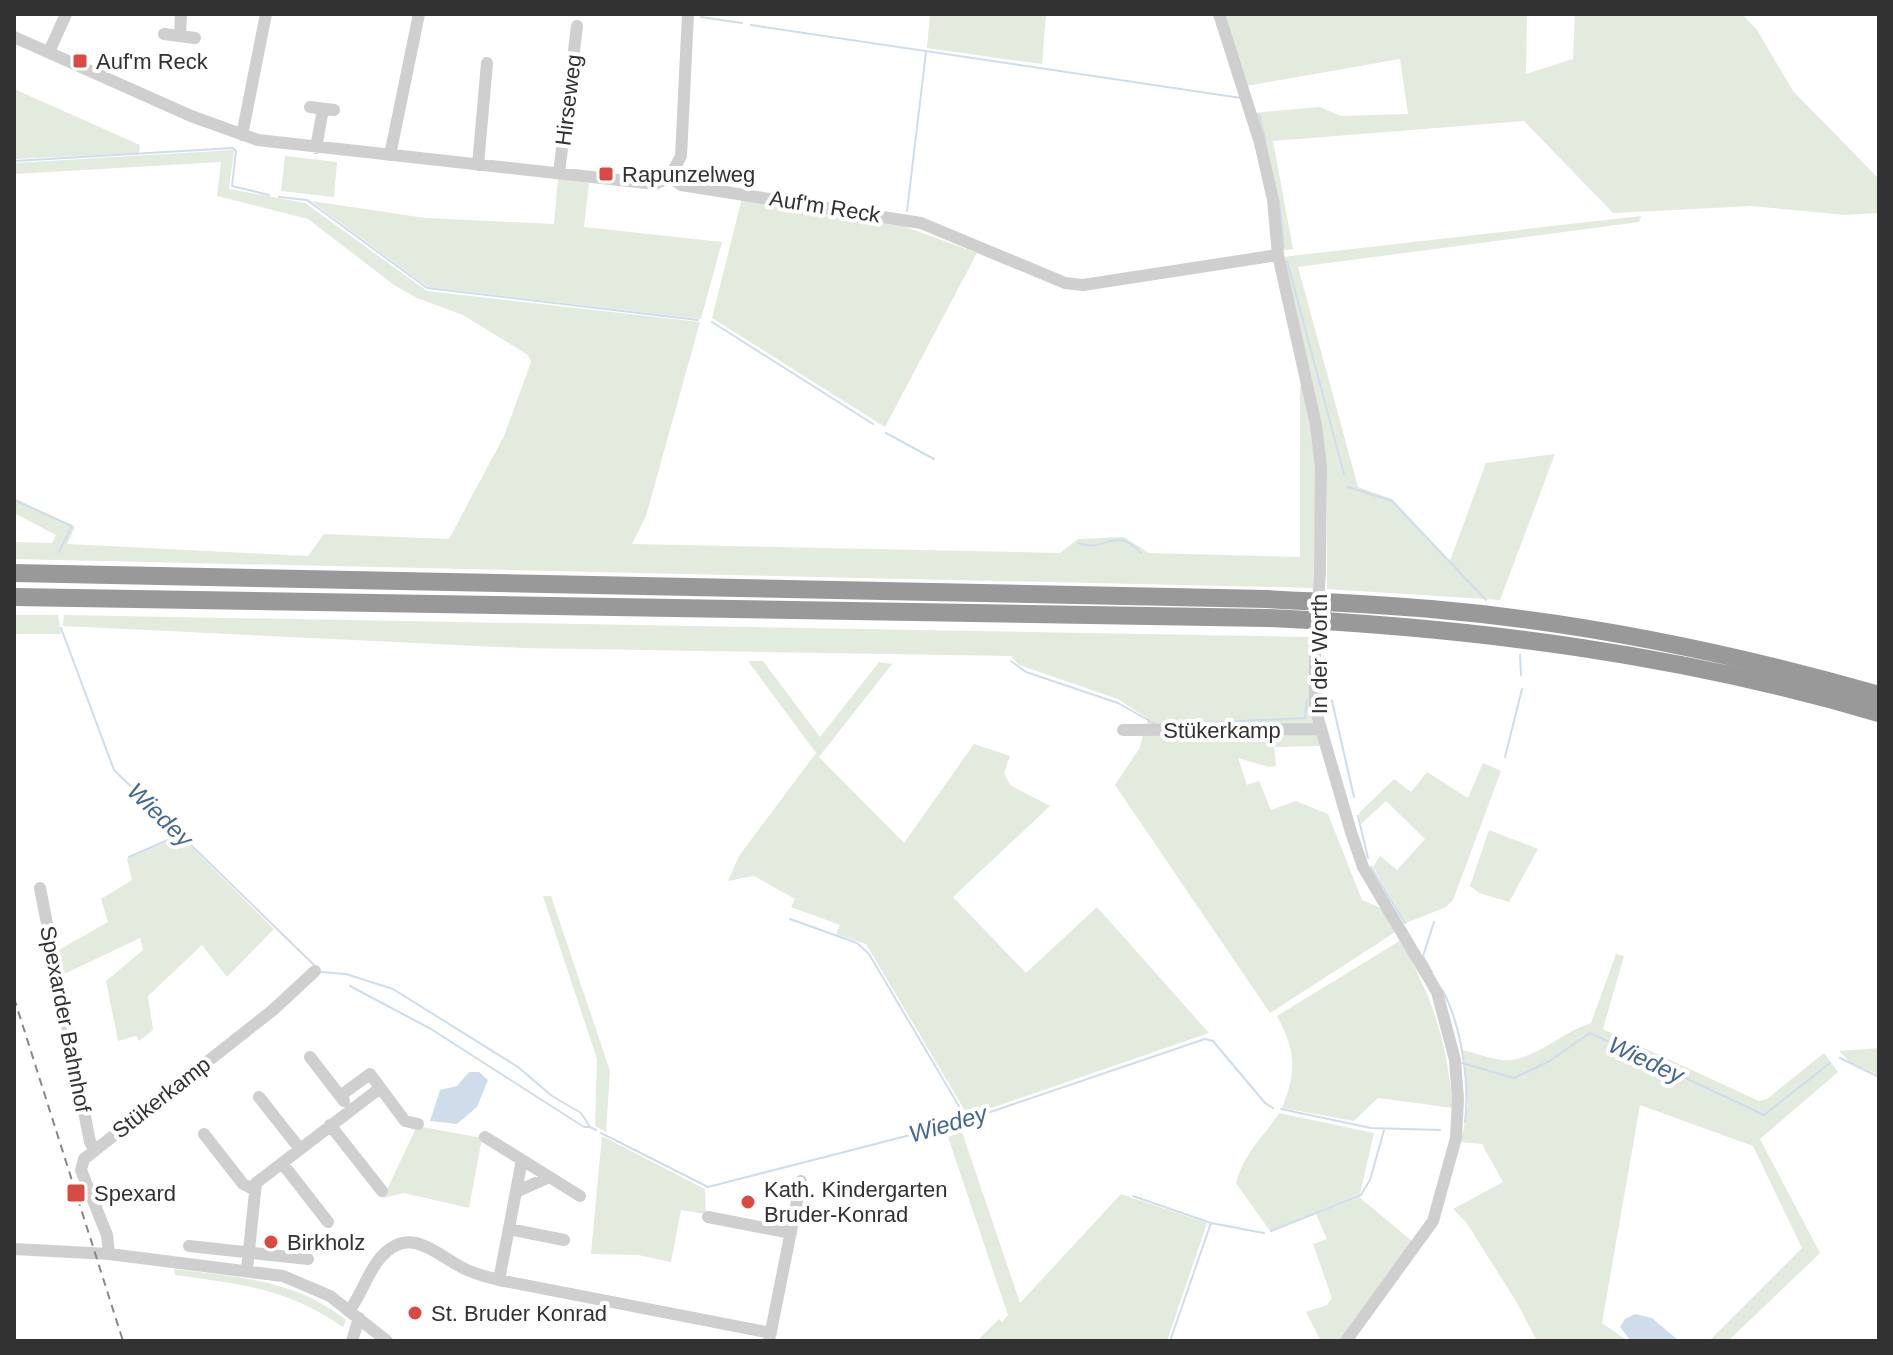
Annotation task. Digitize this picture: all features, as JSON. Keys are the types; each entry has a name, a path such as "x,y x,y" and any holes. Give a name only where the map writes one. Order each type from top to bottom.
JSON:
{"highway":[{"path":"14,573 1251,599 1432,609 1567,626 1682,646 1879,695"},
{"path":"14,597 1253,617 1384,624 1498,635 1623,653 1770,684 1879,713"}],"street":[{"path":"49,52 66,14"},
{"path":"180,36 181,14"},
{"path":"242,135 266,14"},
{"path":"390,155 419,14"},
{"path":"670,177 681,156 688,14"},
{"name":"In der Worth","path":"1219,14 1260,143 1273,200 1278,255 1318,439 1322,479 1314,689 1320,729 1363,867 1437,992 1455,1060 1458,1099 1456,1138 1433,1221 1346,1341"},
{"name":"Hirseweg","path":"559,173 577,26"},
{"path":"164,34 195,38"},
{"name":"Auf'm Reck","path":"14,37 242,135 316,148 655,184 670,177 681,185 921,223 1065,283 1083,285 1278,255"},
{"path":"478,165 487,63"},
{"path":"316,148 323,109"},
{"name":"Stükerkamp","path":"1123,730 1320,729"},
{"name":"Spexarder Bahnhof","path":"40,888 90,1142 94,1149"},
{"name":"Stükerkamp","path":"109,1254 107,1235 81,1170 84,1159 273,1010 315,971"},
{"path":"310,1057 351,1110"},
{"path":"340,1096 370,1074 405,1121 418,1124"},
{"path":"247,1269 256,1183 380,1088"},
{"path":"259,1097 300,1149"},
{"path":"330,1125 382,1191"},
{"path":"204,1134 243,1184 255,1190"},
{"path":"485,1137 580,1196"},
{"path":"499,1280 522,1160"},
{"path":"282,1163 328,1222"},
{"path":"516,1192 549,1177"},
{"path":"352,1341 354,1314 369,1274 383,1255 399,1242 422,1243 465,1270 499,1280 770,1337 801,1181"},
{"path":"708,1217 791,1233"},
{"path":"509,1229 564,1240"},
{"path":"189,1246 308,1259"},
{"path":"14,1249 109,1254 247,1269 310,1286 354,1314 387,1341"},
{"path":"14,1257 50,1249"}],"shaded area":[{"path":"930,14 1046,14 1042,64 927,48"},
{"path":"1222,14 1527,14 1526,74 1573,59 1575,14 1742,14 1757,30 1793,91 1879,179 1879,213 1845,215 1752,206 1613,213 1524,121 1273,141 1293,249 1282,251 1254,113 1319,107 1341,116 1408,114 1400,59 1246,86"},
{"path":"14,89 140,145 139,153 14,159"},
{"path":"234,150 229,189 305,203 427,291 700,322 646,516 632,544 1060,553 1078,539 1124,537 1149,553 1300,557 1300,386 1304,386 1318,466 1313,588 14,559 14,542 52,543 56,535 14,513 14,498 75,527 67,544 308,556 324,534 449,539 504,436 531,362 528,355 463,315 417,298 394,285 308,219 217,196 221,162 14,174 14,163"},
{"path":"285,156 337,162 334,197 281,191"},
{"path":"558,179 589,183 584,227 722,242 701,319 428,287 311,201 425,218 554,224"},
{"path":"742,198 898,224 977,253 885,427 712,318"},
{"path":"1641,216 1639,222 1298,267 1358,487 1392,499 1450,561 1486,463 1555,454 1500,600 1327,589 1327,466 1282,257"},
{"path":"14,615 58,615 61,634 14,634"},
{"path":"64,615 1309,637 1310,713 1320,746 1274,747 1276,766 1269,767 1238,758 1247,785 1259,781 1271,810 1296,801 1328,814 1362,900 1384,909 1397,931 1270,1013 1115,785 1139,749 1148,719 1118,699 1019,665 1011,656 523,648 63,626"},
{"path":"748,661 763,661 820,737 879,662 892,664 819,757 904,843 974,744 1010,756 1004,773 1010,785 1050,806 953,897 1026,973 1097,907 1209,1033 968,1116 866,944 836,934 840,925 791,907 795,899 754,876 728,881 739,856 816,753"},
{"path":"1483,763 1501,771 1453,900 1446,907 1406,923 1373,867 1380,856 1397,870 1425,839 1386,801 1361,824 1359,813 1394,779 1411,792 1427,772 1468,798"},
{"path":"1489,830 1538,849 1509,902 1479,893 1470,886"},
{"path":"180,836 274,929 227,977 202,945 148,996 153,1030 139,1041 136,1036 118,1041 106,981 143,950 140,938 62,975 57,951 108,922 101,899 132,880 127,859"},
{"path":"543,896 551,896 610,1071 606,1132 595,1126 597,1059"},
{"path":"1401,940 1437,1021 1447,1061 1453,1108 1378,1098 1354,1121 1282,1108 1290,1083 1292,1061 1288,1040 1277,1016"},
{"path":"1616,954 1624,956 1603,1029 1759,1101 1767,1099 1824,1053 1838,1072 1760,1139 1820,1253 1728,1341 1709,1341 1802,1248 1753,1146 1640,1105 1602,1323 1628,1341 1537,1341 1516,1301 1466,1222 1453,1209 1503,1182 1482,1144 1461,1142 1468,1106 1462,1050 1493,1059 1511,1060 1532,1053 1591,1023"},
{"path":"1879,1048 1879,1075 1850,1062 1839,1051"},
{"path":"1279,1113 1374,1133 1360,1194 1270,1231 1236,1183 1249,1153"},
{"path":"417,1126 482,1138 469,1208 404,1193 383,1198"},
{"path":"962,1132 1020,1303 1121,1194 1207,1223 1167,1341 977,1341 999,1319 1002,1322 1008,1315 948,1137"},
{"path":"602,1136 705,1189 706,1214 681,1210 671,1262 638,1255 591,1254"},
{"path":"1359,1197 1412,1241 1340,1341 1321,1341 1306,1312 1327,1305 1332,1298 1313,1244 1327,1239 1316,1214"},
{"path":"174,1269 242,1278 286,1288 327,1306 346,1320 343,1327 282,1296 242,1285 175,1275"}],"water":[{"path":"469,1072 479,1072 488,1080 477,1107 457,1124 430,1121 440,1090 457,1086"},
{"path":"1635,1314 1652,1318 1679,1341 1631,1341 1620,1327 1625,1319"}],"waterway":[{"path":"701,17 742,23"},
{"path":"751,25 1241,98"},
{"path":"907,211 926,52"},
{"path":"1259,114 1265,139"},
{"path":"14,161 233,148 236,151 232,186 269,195"},
{"path":"279,197 307,200 427,288 698,320"},
{"path":"1279,200 1284,247"},
{"path":"1287,261 1344,474"},
{"path":"712,322 873,424"},
{"path":"886,433 934,459"},
{"path":"1348,487 1392,501 1486,600"},
{"name":"Wiedey","path":"14,500 72,526 59,552"},
{"path":"1078,543 1095,545 1124,541 1141,553"},
{"name":"Wiedey","path":"61,628 114,770 314,965"},
{"path":"1520,655 1521,675"},
{"path":"1011,661 1026,672 1118,703 1155,724"},
{"path":"1505,757 1522,689"},
{"path":"1328,697 1332,701 1354,797"},
{"path":"1181,724 1305,718 1307,700"},
{"path":"1358,816 1368,858"},
{"path":"129,857 179,835"},
{"path":"1371,867 1405,923"},
{"path":"790,919 857,943 869,954 966,1118"},
{"path":"1432,972 1423,956 1434,922"},
{"name":"Wiedey","path":"321,972 346,974 393,989 518,1067 552,1096 581,1113 590,1127 596,1130"},
{"path":"350,986 431,1029 584,1127 590,1127"},
{"path":"1443,991 1455,1020 1463,1055 1465,1122"},
{"name":"Wiedey","path":"1462,1063 1514,1078 1548,1062 1590,1033 1764,1115 1830,1063"},
{"name":"Wiedey","path":"601,1133 708,1187 961,1122 1205,1039 1213,1041 1265,1103 1273,1108"},
{"name":"Wiedey","path":"1840,1058 1879,1077"},
{"name":"Wiedey","path":"1281,1109 1371,1128 1440,1130"},
{"path":"1271,1231 1361,1195 1370,1180 1384,1130"},
{"path":"1133,1196 1211,1223"},
{"path":"1170,1341 1211,1223 1264,1233"}],"railway":[{"path":"14,998 123,1341"}],"place":[{"name":"Auf'm Reck","path":"80,61"},
{"name":"Rapunzelweg","path":"606,174"},
{"name":"Spexard","path":"76,1193"},
{"name":"Kath. Kindergarten Bruder-Konrad","path":"748,1202"},
{"name":"Birkholz","path":"271,1242"},
{"name":"St. Bruder Konrad","path":"415,1313"}]}
